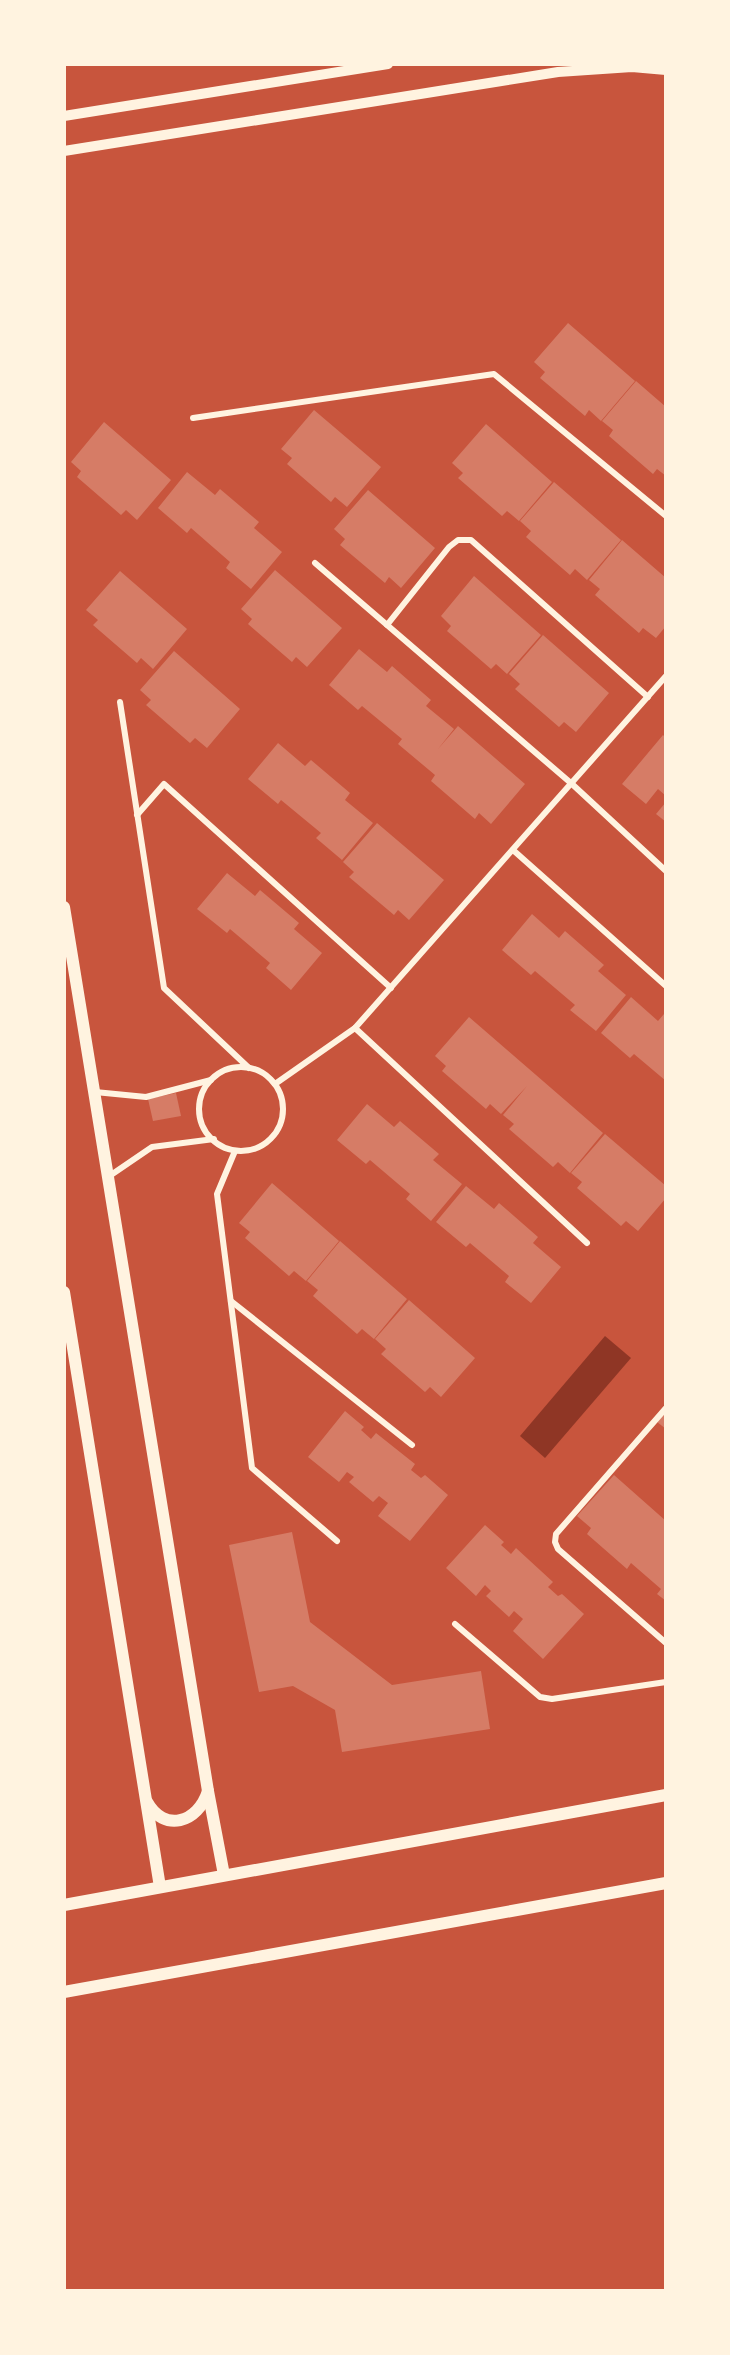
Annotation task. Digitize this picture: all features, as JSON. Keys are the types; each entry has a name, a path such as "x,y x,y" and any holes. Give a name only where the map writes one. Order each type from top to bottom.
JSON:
{"main road":[{"path":"64,907 208,1791 224,1875"},
{"path":"64,1292 160,1887"},
{"path":"145,1798 156,1813 173,1821 186,1820 204,1803 208,1791"},
{"path":"64,1905 666,1795"},
{"path":"64,1992 666,1883"}],"street":[{"path":"64,116 388,64"},
{"path":"64,151 558,72 632,67 666,70"},
{"path":"193,418 494,374 666,516"},
{"path":"387,625 449,547 458,540 471,540 648,697"},
{"path":"315,563 572,784 666,871"},
{"path":"275,1084 355,1028 666,676"},
{"path":"120,702 164,988 249,1068"},
{"path":"137,815 164,784 391,988"},
{"path":"513,850 666,986"},
{"path":"355,1028 587,1243"},
{"path":"235,1067 249,1068 259,1070 275,1084 282,1096 283,1111 280,1124 273,1136 262,1145 249,1150 235,1151 224,1147 205,1131 200,1104 211,1080 222,1071 235,1067"},
{"path":"94,1092 146,1097 211,1080"},
{"path":"108,1177 152,1148 214,1139"},
{"path":"235,1151 217,1194 252,1468 337,1541"},
{"path":"231,1301 412,1445"},
{"path":"666,1408 556,1534 555,1542 558,1549 666,1643"},
{"path":"455,1624 540,1697 552,1699 666,1682"}],"shaded area":[{"path":"605,1336 631,1358 545,1458 520,1436"}],"building":[{"path":"568,323 635,381 601,421 589,410 585,416 540,378 545,372 534,362"},
{"path":"636,381 666,407 666,476 657,469 653,474 609,436 613,430 602,421"},
{"path":"314,410 381,467 347,507 335,497 331,502 287,464 292,458 281,449"},
{"path":"104,422 171,480 137,520 126,510 121,515 77,477 81,471 71,462"},
{"path":"486,424 552,482 519,521 507,511 502,516 458,478 463,473 452,463"},
{"path":"187,472 215,495 220,489 259,522 254,528 282,552 251,589 226,568 230,562 191,528 187,533 158,508"},
{"path":"554,482 621,540 587,580 575,569 570,575 526,537 531,531 520,521"},
{"path":"368,490 435,548 401,588 389,577 385,583 340,545 345,539 334,529"},
{"path":"622,540 666,578 666,626 656,638 643,628 639,633 595,595 600,589 589,580"},
{"path":"275,570 342,628 307,667 296,657 292,662 248,624 252,619 241,609"},
{"path":"120,571 187,629 153,669 141,658 137,663 93,625 98,620 86,610"},
{"path":"474,576 541,635 507,674 496,664 491,669 447,631 451,626 441,616"},
{"path":"543,635 609,693 576,732 564,722 559,727 515,689 520,684 509,674"},
{"path":"359,649 387,672 392,666 431,700 426,706 454,729 438,749 458,726 525,784 491,824 479,813 475,819 431,781 435,775 398,744 402,739 362,706 358,710 329,685"},
{"path":"174,651 240,709 207,748 195,738 190,743 146,705 151,700 140,690"},
{"path":"663,735 666,738 666,796 658,789 646,804 622,784"},
{"path":"278,743 305,766 311,760 350,793 345,800 373,823 342,860 316,838 321,833 281,800 278,804 248,779"},
{"path":"666,802 666,822 656,814"},
{"path":"377,823 444,880 409,920 398,910 394,915 349,877 354,872 343,862"},
{"path":"227,873 255,896 260,890 299,923 294,929 322,953 291,990 266,968 270,963 230,929 227,933 197,909"},
{"path":"532,914 559,938 565,931 604,965 598,971 626,995 596,1031 570,1010 575,1005 535,971 531,975 502,950"},
{"path":"631,997 658,1021 664,1014 666,1016 666,1081 634,1054 630,1058 601,1033"},
{"path":"469,1017 603,1133 570,1173 558,1162 553,1167 509,1129 514,1124 503,1115 527,1086 501,1114 490,1104 486,1109 442,1071 446,1066 435,1056"},
{"path":"176,1093 181,1116 153,1121 148,1099"},
{"path":"367,1104 394,1127 400,1121 439,1154 433,1160 462,1184 431,1221 406,1199 410,1194 370,1160 366,1164 337,1140"},
{"path":"605,1134 666,1186 666,1198 638,1231 626,1221 621,1226 577,1188 582,1182 571,1173"},
{"path":"272,1183 339,1241 306,1281 294,1271 289,1276 245,1238 250,1232 239,1223"},
{"path":"466,1186 494,1209 499,1203 538,1237 533,1243 561,1267 531,1303 505,1282 509,1276 470,1243 466,1247 436,1222"},
{"path":"340,1241 407,1299 374,1339 362,1329 357,1334 313,1296 318,1290 307,1281"},
{"path":"409,1300 475,1358 441,1397 430,1387 425,1392 381,1354 386,1349 375,1339"},
{"path":"345,1411 364,1427 361,1430 371,1439 376,1433 415,1464 411,1470 421,1478 425,1475 448,1495 410,1541 378,1516 388,1503 379,1496 373,1502 349,1482 354,1477 347,1472 339,1482 308,1457"},
{"path":"666,1412 666,1429 657,1422"},
{"path":"614,1475 666,1521 666,1601 657,1594 661,1589 631,1563 627,1569 587,1534 591,1528 577,1516"},
{"path":"485,1525 504,1542 501,1545 511,1554 516,1548 553,1582 548,1587 558,1596 562,1594 584,1614 543,1659 513,1631 523,1619 514,1611 509,1617 486,1596 491,1591 485,1585 476,1596 446,1568"},
{"path":"292,1532 310,1622 392,1685 481,1671 490,1729 342,1752 335,1710 293,1686 259,1692 229,1545"}]}
